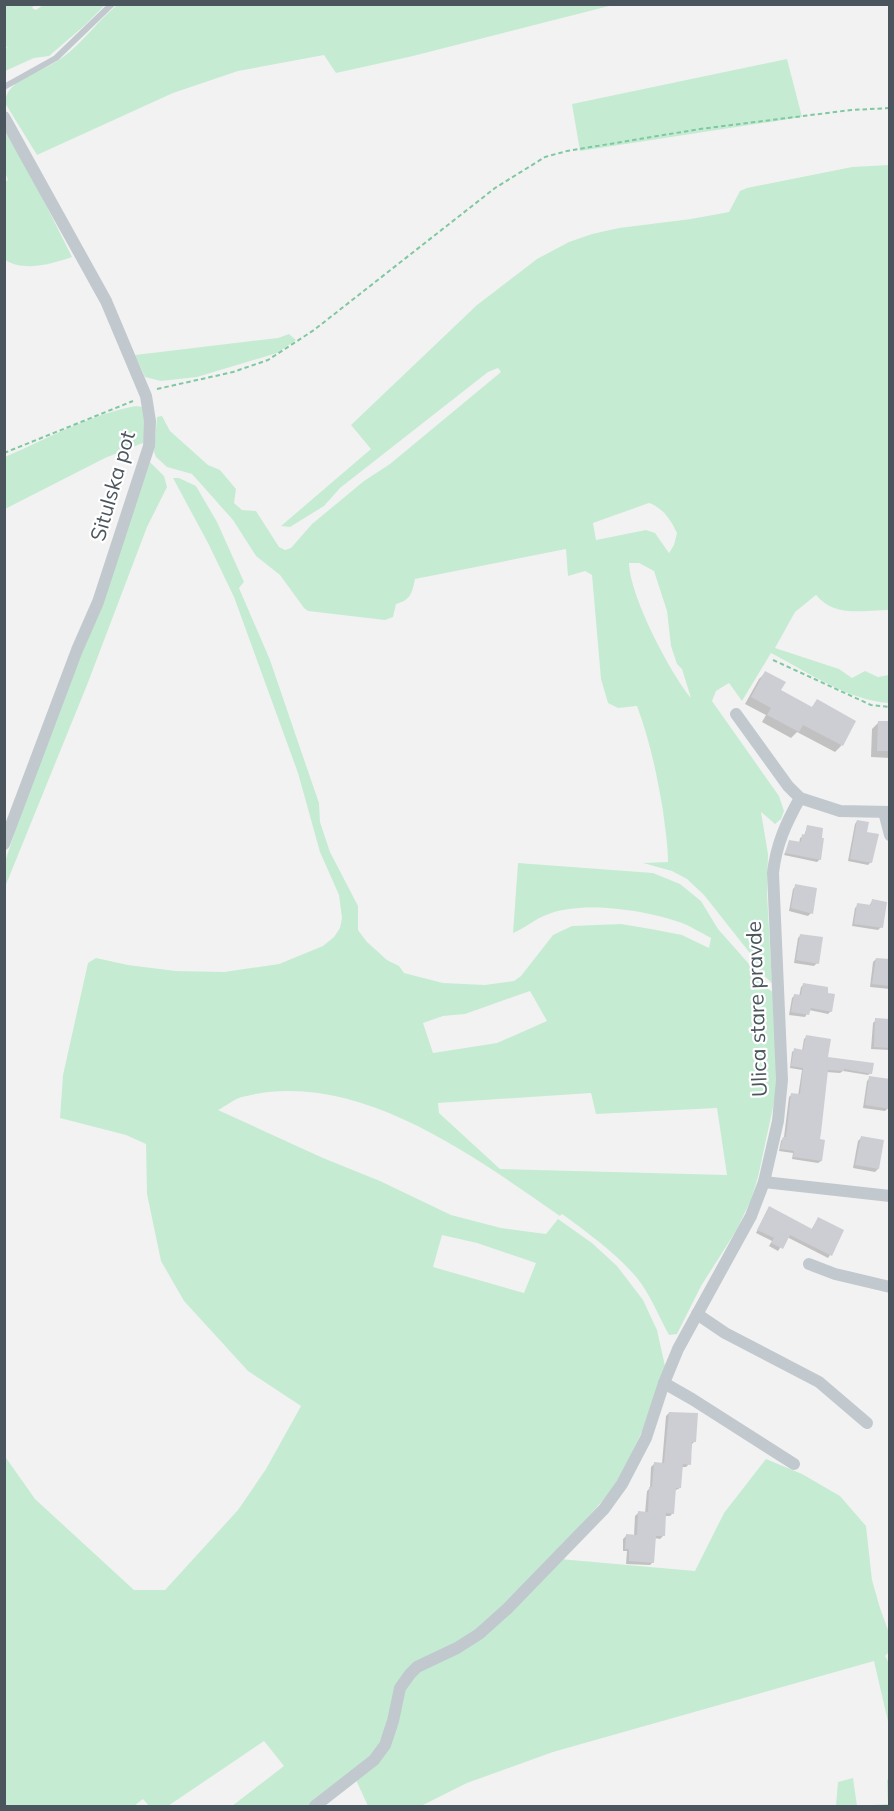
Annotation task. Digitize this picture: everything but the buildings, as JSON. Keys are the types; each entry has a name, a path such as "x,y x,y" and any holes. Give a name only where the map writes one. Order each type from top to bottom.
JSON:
{"street":[{"name":"Situlska pot","path":"4,117 106,301 146,396 150,421 149,446 98,602 77,650 4,844"},
{"path":"736,714 788,786 800,798 840,812 887,812 890,835"},
{"name":"Ulica stare pravde","path":"315,1806 374,1760 385,1745 400,1688 410,1674 417,1667 457,1648 478,1634 507,1609 568,1548 604,1509 622,1484 646,1438 663,1383 697,1314 751,1216 764,1182 778,1121 782,1080 773,873 776,851 784,827 800,798"},
{"path":"764,1182 890,1196"},
{"path":"809,1264 835,1274 890,1287"},
{"path":"697,1314 725,1333 819,1382 867,1423"},
{"path":"663,1383 693,1399 794,1464"}],"lane":[{"path":"4,87 56,58 112,4"}],"path":[{"path":"4,453 146,396 161,387 233,372 268,360 332,316 495,188 545,157 567,151 700,129 851,110 890,108"},
{"path":"773,660 871,705 890,707"}],"green space":[{"path":"6,5 34,5 32,8 36,10 43,5 105,5 49,56 34,58 5,71"},
{"path":"117,5 613,5 413,56 336,73 324,55 238,71 173,93 37,155 5,103 7,95 16,83 52,64 70,51"},
{"path":"787,59 802,117 580,151 572,104"},
{"path":"4,130 33,179 72,257 29,266 13,264 5,260 4,182 8,180 5,172"},
{"path":"889,165 889,610 841,610 832,607 816,595 795,612 775,648 839,669 852,678 865,671 878,677 889,675 889,703 873,701 843,691 771,653 742,701 729,683 716,691 712,701 779,796 784,811 781,819 775,824 761,812 768,854 767,893 772,983 760,972 753,957 704,895 687,879 672,871 643,863 668,862 663,811 653,758 637,706 618,708 608,703 601,679 592,575 585,571 568,576 566,549 415,579 410,595 396,604 393,617 385,620 308,611 280,575 256,556 233,520 192,474 167,467 156,457 154,452 157,417 162,416 170,431 208,465 220,470 236,489 234,503 242,510 256,511 279,547 285,550 291,548 312,524 364,481 390,464 501,372 498,368 488,372 340,488 324,506 290,527 281,526 371,449 351,425 477,305 537,259 569,242 592,234 729,212 740,191 747,188 852,167","holes":["649,503 666,515 677,533 669,553 655,533 646,530 596,540 593,523","629,563 639,563 654,571 667,611 671,646 677,664 682,669 691,698 672,670 652,633 636,594"]},
{"path":"289,334 296,340 277,353 197,377 161,381 145,377 135,355 278,338"},
{"path":"136,406 142,407 146,424 143,443 105,458 5,509 5,457 86,421"},
{"path":"150,462 164,476 167,487 147,527 87,685 5,887 5,862 29,787 100,607"},
{"path":"173,478 179,478 196,486 217,522 244,582 239,588 270,660 319,803 320,822 330,852 358,906 358,930 367,942 387,960 399,966 404,973 443,983 485,985 514,981 521,976 553,935 572,926 621,924 682,935 709,948 711,938 682,923 650,914 614,909 577,908 560,911 542,917 513,933 518,863 653,873 680,884 701,901 718,929 749,964 752,975 773,992 778,1084 751,1200 736,1231 701,1286 677,1334 669,1335 642,1284 620,1260 601,1244 562,1214 560,1216 490,1168 411,1123 369,1106 327,1094 285,1091 242,1097 218,1110 323,1158 380,1181 451,1215 501,1228 546,1234 558,1219 592,1243 617,1266 643,1300 657,1330 665,1366 643,1429 620,1479 604,1499 534,1577 471,1635 418,1661 390,1716 376,1751 311,1806 232,1806 284,1766 264,1741 168,1806 149,1806 143,1799 134,1806 5,1806 4,1455 35,1499 134,1590 165,1590 238,1510 266,1469 301,1406 248,1371 184,1301 161,1261 147,1194 146,1144 126,1135 60,1118 63,1075 88,963 96,958 176,971 224,972 279,964 323,946 334,937 340,928 342,918 339,895 320,852 298,773 234,597","holes":["530,991 547,1021 497,1043 433,1053 423,1023 443,1016 465,1014","591,1093 596,1114 717,1108 727,1175 500,1169 439,1113 438,1103","442,1235 477,1243 536,1263 524,1293 433,1267"]},
{"path":"766,1459 802,1474 840,1496 866,1526 872,1580 889,1633 889,1652 885,1656 890,1665 889,1773 889,1726 874,1661 553,1752 467,1783 421,1806 368,1806 356,1780 384,1755 402,1695 413,1676 468,1646 560,1559 695,1571 724,1513"},
{"path":"853,1778 857,1806 824,1806 836,1805 838,1782"},
{"path":"889,1779 889,1806 857,1806 888,1804 887,1780"}]}
